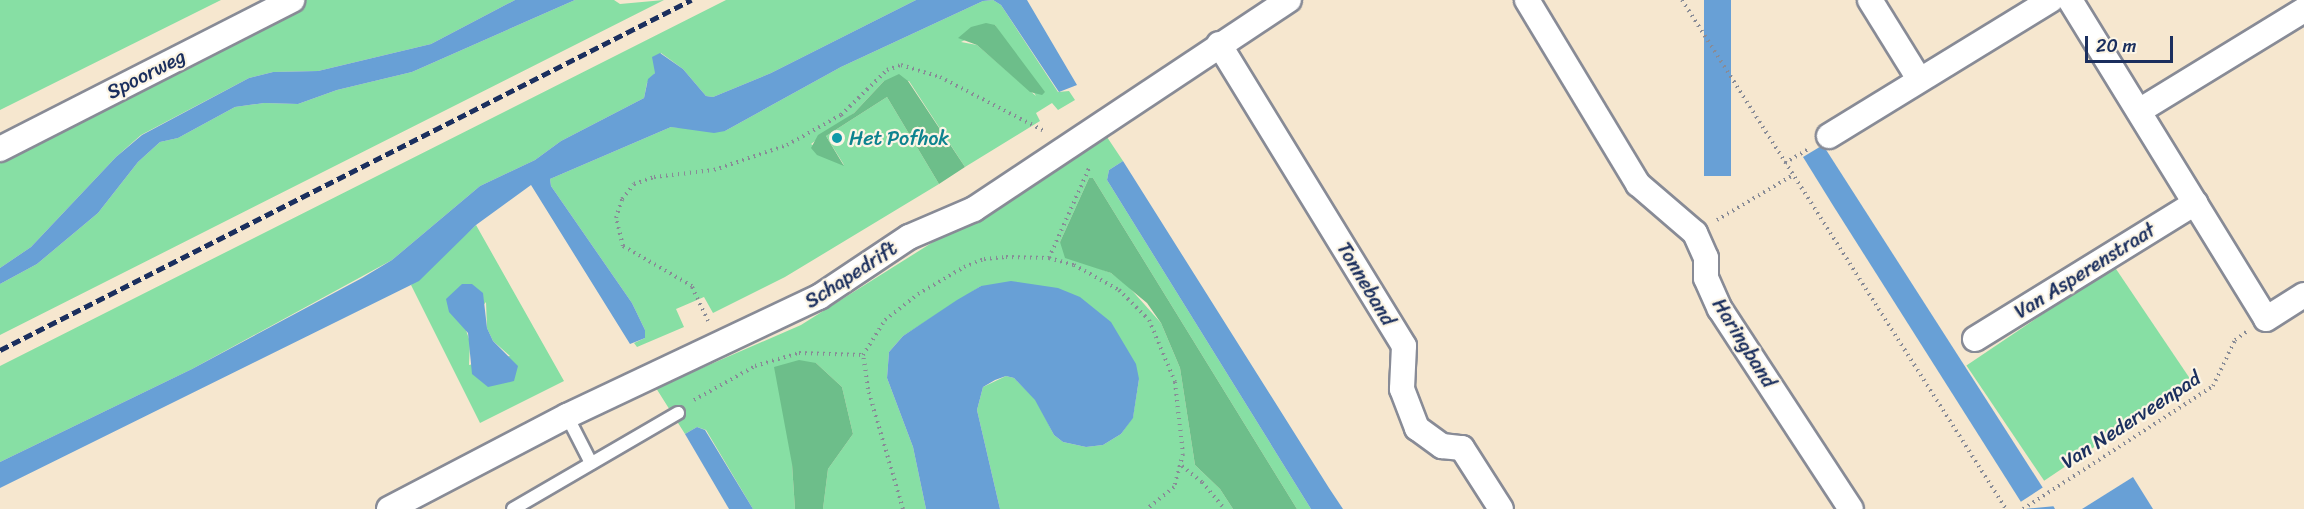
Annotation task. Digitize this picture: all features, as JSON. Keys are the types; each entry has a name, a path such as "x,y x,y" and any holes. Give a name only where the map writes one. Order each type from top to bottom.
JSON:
{"street":[{"name":"Spoorweg","path":"0,149 292,0"},
{"name":"Schapedrift","path":"389,509 422,502 567,416 819,297 909,237 974,209 1219,44 1289,0"},
{"name":"Haringband","path":"1527,0 1638,184 1695,233 1706,258 1706,278 1719,309 1851,509"},
{"path":"1870,0 1919,79"},
{"path":"1829,136 2051,0"},
{"path":"2070,0 2266,319 2304,295"},
{"path":"2139,111 2304,10"},
{"name":"Tonneband","path":"1219,44 1404,346 1402,390 1417,429 1442,447 1462,448 1501,509"},
{"name":"Van Asperenstraat","path":"1975,339 2195,203"}],"lane":[{"path":"513,509 678,413"},
{"path":"567,416 591,463"}],"path":[{"path":"1682,0 2006,509"},
{"path":"719,346 692,286 623,246 616,218 622,200 634,184 643,179 714,170 787,145 841,115 887,70 901,65 940,77 1028,120 1067,147"},
{"path":"1048,258 1095,158"},
{"path":"1785,163 1793,158"},
{"path":"1695,233 1792,175"},
{"path":"903,509 868,389 863,355 885,320 918,294 964,267 984,259 1006,257 1048,258 1074,265 1119,290 1149,320 1175,382 1183,430 1182,466 1174,487 1147,509"},
{"name":"Van Nederveenpad","path":"2023,509 2213,386 2235,340 2266,319"},
{"path":"678,413 697,398 755,366 799,353 863,355"},
{"path":"1182,466 1202,482 1225,509"}],"green space":[{"path":"0,0 221,0 0,110"},
{"path":"305,0 515,0 431,44 318,71 273,72 249,78 141,135 116,157 31,247 0,268 0,150"},
{"path":"575,0 614,0 620,4 664,0 0,335 0,284 37,264 98,213 138,162 160,142 178,138 235,107 264,103 298,104 337,90 412,72"},
{"path":"726,0 916,0 771,73 713,97 706,96 683,69 661,53 655,73 647,83 644,98 561,141 535,160 480,186 392,260 192,369 0,462 0,366"},
{"path":"993,0 1001,5 1058,92 1069,91 1075,100 1058,110 1052,103 1036,113 1040,121 965,167 909,81 884,81 854,113 811,144 844,165 826,136 887,97 939,184 785,277 713,313 704,297 676,309 684,327 637,347 634,343 645,338 645,330 632,303 551,186 550,179 671,127 725,131 841,67 983,1","holes":["995,25 1036,96 977,45 961,42"]},
{"path":"986,23 995,25 1045,92 1042,95 1030,92 977,45 958,38 971,27"},
{"path":"899,74 908,81 965,167 939,184 887,97 826,136 844,166 817,155 811,148 818,135 854,113 884,81"},
{"path":"1105,134 1123,161 1109,170 1107,180 1311,509 1297,509 1093,178 1089,178 1060,242 1090,265 1111,273 1128,286 1161,323 1180,368 1195,465 1220,489 1233,509 1000,509 977,410 983,387 1006,376 1014,378 1036,400 1054,435 1063,442 1086,447 1103,445 1121,434 1133,417 1139,379 981,286 903,336 889,352 887,378 913,447 926,509 823,509 828,469 853,434 842,387 816,363 792,464 795,509 753,509 706,430 697,427 685,434 656,388 801,325"},
{"path":"1089,178 1093,178 1297,509 1233,509 1220,489 1195,465 1180,368 1161,323 1147,303 1111,273 1065,258 1060,242"},
{"path":"476,225 564,381 480,423 411,285","holes":["486,302 487,328 493,341 510,356 469,365 470,342 465,327"]},
{"path":"2114,266 2192,381 2044,481 1966,366"},
{"path":"799,360 816,363 842,387 853,434 828,469 823,509 795,509 792,464 774,367"}],"water":[{"path":"515,0 575,0 412,72 337,90 298,104 264,103 235,107 178,138 160,142 138,162 98,213 37,264 0,284 0,268 31,247 116,157 142,135 249,78 273,72 318,71 431,44"},
{"path":"916,0 993,0 983,1 841,67 725,131 714,133 671,127 550,179 551,186 632,303 645,330 645,338 630,344 531,185 476,225 419,281 0,488 0,462 192,369 362,278 392,260 480,186 535,160 561,141 644,98 648,79 655,73 652,57 660,53 683,69 706,96 713,97 771,73"},
{"path":"993,0 1027,0 1077,85 1059,92 1001,5"},
{"path":"1704,0 1731,0 1731,176 1704,176"},
{"path":"1823,145 2055,509 2027,509 2021,502 1803,157"},
{"path":"1123,161 1343,509 1311,509 1107,180 1109,170"},
{"path":"1011,281 1058,288 1080,297 1111,322 1136,364 1139,379 1133,418 1121,434 1103,445 1086,447 1063,442 1054,435 1035,400 1014,378 1006,376 995,380 983,387 977,410 1000,509 926,509 913,447 887,378 889,352 903,336 981,286"},
{"path":"462,284 472,284 483,293 487,328 493,341 518,366 514,381 488,387 472,374 468,333 449,312 446,299"},
{"path":"697,427 705,430 753,509 729,509 685,434"},
{"path":"2133,477 2153,509 2082,509"}],"pier":[{"path":"2045,486 2056,506 2023,509 2019,503"}],"railway":[{"path":"0,350 691,0"}],"place":[{"name":"Het Pofhok","path":"837,138"}]}
